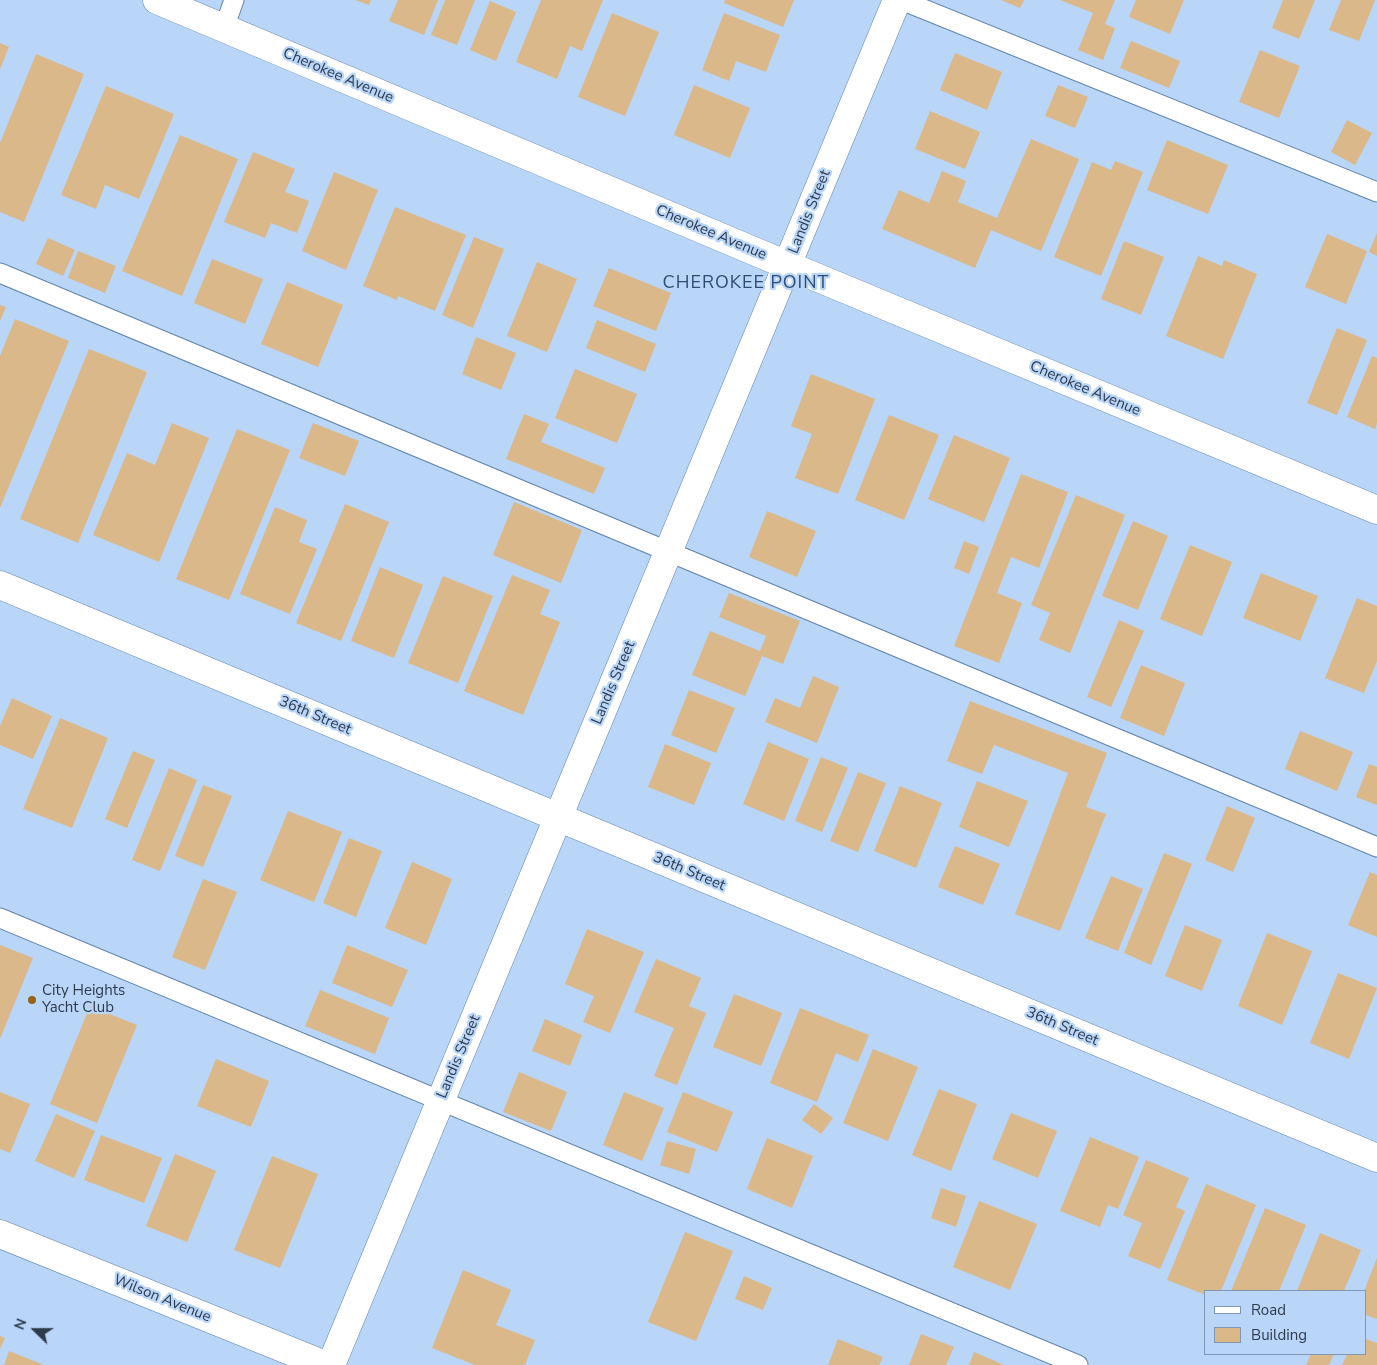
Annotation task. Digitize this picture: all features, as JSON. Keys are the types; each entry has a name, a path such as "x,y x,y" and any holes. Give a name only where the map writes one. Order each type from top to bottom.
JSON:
{"street":[{"name":"Cherokee Avenue","path":"158,0 1377,510"},
{"name":"Landis Street","path":"331,1365 897,0"},
{"name":"36th Street","path":"0,585 1377,1158"},
{"name":"Wilson Avenue","path":"0,1234 325,1365"}],"lane":[{"path":"224,28 234,0"},
{"path":"901,0 1377,192"},
{"path":"0,273 1377,847"},
{"path":"0,918 1078,1365"}],"building":[{"path":"355,0 371,0 369,5"},
{"path":"398,0 438,0 424,35 389,21"},
{"path":"445,0 475,0 457,45 431,35"},
{"path":"541,0 603,0 582,51 570,46 557,79 516,62"},
{"path":"725,0 794,0 783,27 724,3"},
{"path":"1001,0 1024,0 1020,8"},
{"path":"1060,0 1115,0 1105,24 1115,28 1103,60 1078,50 1093,13"},
{"path":"1136,0 1184,0 1170,34 1129,17"},
{"path":"1283,0 1315,0 1299,39 1272,28"},
{"path":"1341,0 1375,0 1359,41 1329,30"},
{"path":"490,1 516,12 496,61 470,50"},
{"path":"612,13 659,32 625,116 578,97"},
{"path":"724,13 780,35 766,72 736,61 729,81 702,70"},
{"path":"1131,41 1180,61 1169,88 1120,68"},
{"path":"0,43 9,47 0,69"},
{"path":"1260,50 1300,66 1279,118 1239,102"},
{"path":"955,53 1002,72 987,110 940,90"},
{"path":"36,54 84,74 24,222 0,212 0,143"},
{"path":"694,85 750,108 730,158 674,135"},
{"path":"1058,85 1088,97 1075,128 1045,116"},
{"path":"106,86 174,114 139,199 105,185 96,209 61,195"},
{"path":"930,111 980,132 965,169 915,149"},
{"path":"1347,120 1372,133 1355,165 1331,152"},
{"path":"180,135 238,159 182,296 122,271"},
{"path":"1031,139 1079,159 1041,251 991,230 975,268 882,229 899,190 929,203 942,171 966,181 958,202 997,218"},
{"path":"1167,140 1228,165 1208,214 1147,190"},
{"path":"253,152 295,169 285,192 309,201 297,233 271,223 265,238 224,222"},
{"path":"1115,161 1143,172 1101,276 1054,257 1092,162 1111,170"},
{"path":"334,172 378,190 346,270 302,251"},
{"path":"395,207 466,235 435,311 398,296 397,300 363,286"},
{"path":"1377,233 1377,256 1369,252"},
{"path":"1327,234 1367,251 1346,304 1305,287"},
{"path":"474,237 504,249 473,328 442,315"},
{"path":"48,238 75,250 63,276 36,264"},
{"path":"1124,241 1164,257 1141,315 1101,299"},
{"path":"78,251 116,266 105,293 68,278"},
{"path":"1198,256 1222,266 1224,260 1257,274 1223,359 1166,336"},
{"path":"212,259 263,279 245,324 194,303"},
{"path":"537,262 577,279 547,352 507,336"},
{"path":"609,268 671,293 656,331 593,306"},
{"path":"287,282 343,305 318,367 261,344"},
{"path":"0,305 6,307 0,321"},
{"path":"15,319 69,341 0,508 0,356"},
{"path":"597,320 656,344 645,372 586,348"},
{"path":"1337,328 1367,340 1337,415 1307,403"},
{"path":"476,337 516,353 501,390 462,374"},
{"path":"89,349 147,372 78,543 20,519"},
{"path":"1372,356 1377,358 1377,423 1375,429 1347,417"},
{"path":"575,369 637,394 617,443 555,418"},
{"path":"811,374 875,399 838,494 795,478 812,434 791,426"},
{"path":"524,414 549,424 541,442 605,468 594,494 506,459"},
{"path":"889,415 939,435 904,520 855,500"},
{"path":"172,423 209,438 159,562 93,535 127,453 155,465"},
{"path":"313,423 359,441 345,476 299,458"},
{"path":"237,429 290,450 229,600 176,579"},
{"path":"954,435 1010,458 984,522 928,499"},
{"path":"1021,474 1068,492 1039,568 1011,557 997,593 1022,603 999,663 954,646"},
{"path":"1076,495 1125,515 1070,653 1039,640 1050,613 1031,605"},
{"path":"514,502 582,530 561,583 493,555"},
{"path":"345,504 389,522 341,641 296,623"},
{"path":"275,507 307,520 299,542 317,549 290,614 240,594"},
{"path":"767,511 816,531 797,577 749,557"},
{"path":"1133,521 1168,536 1138,610 1102,596"},
{"path":"964,541 979,547 969,574 954,568"},
{"path":"1190,545 1232,562 1202,636 1160,619"},
{"path":"380,567 423,585 394,658 351,641"},
{"path":"1261,573 1318,596 1300,641 1243,618"},
{"path":"512,575 550,590 540,614 560,622 523,715 464,691"},
{"path":"443,576 493,596 458,683 408,663"},
{"path":"729,593 800,621 783,664 762,656 745,696 692,675 710,631 760,651 766,636 719,617"},
{"path":"1357,598 1377,606 1377,661 1364,693 1325,678"},
{"path":"1119,620 1144,631 1111,707 1087,697"},
{"path":"1141,665 1185,683 1164,736 1120,718"},
{"path":"813,676 839,687 817,743 765,722 775,698 800,708"},
{"path":"689,690 735,708 716,753 671,735"},
{"path":"12,698 52,716 33,759 0,745 0,726"},
{"path":"970,701 1107,753 1086,807 1106,814 1060,931 1015,914 1068,773 994,745 982,774 947,761"},
{"path":"60,718 108,738 72,828 23,809"},
{"path":"1300,731 1353,752 1337,791 1285,769"},
{"path":"768,742 809,759 784,821 743,804"},
{"path":"665,744 711,763 694,805 648,787"},
{"path":"133,751 155,760 127,828 105,819"},
{"path":"821,757 848,768 822,832 795,821"},
{"path":"1369,764 1377,767 1377,805 1356,797"},
{"path":"169,768 197,780 160,871 132,860"},
{"path":"858,772 886,783 858,852 830,841"},
{"path":"977,781 1028,801 1009,847 959,827"},
{"path":"203,785 232,796 203,867 175,856"},
{"path":"900,786 942,803 916,868 874,851"},
{"path":"1227,806 1255,818 1233,872 1205,860"},
{"path":"288,811 342,832 314,902 260,880"},
{"path":"349,838 382,851 356,917 323,903"},
{"path":"955,846 1000,864 983,905 938,887"},
{"path":"1164,853 1192,864 1151,965 1124,953"},
{"path":"412,862 452,879 426,945 385,928"},
{"path":"1370,872 1377,875 1377,937 1348,925"},
{"path":"1111,876 1143,889 1118,951 1085,938"},
{"path":"203,879 237,892 205,970 172,957"},
{"path":"1185,925 1222,940 1202,991 1165,976"},
{"path":"587,929 644,952 610,1033 583,1022 594,996 565,984"},
{"path":"1267,933 1312,951 1282,1025 1238,1006"},
{"path":"0,945 33,958 0,1039"},
{"path":"347,945 408,970 392,1007 332,983"},
{"path":"656,959 701,978 689,1006 706,1013 677,1085 654,1076 674,1028 634,1012"},
{"path":"1338,973 1377,988 1349,1059 1310,1043"},
{"path":"320,990 389,1018 375,1054 305,1026"},
{"path":"734,994 782,1013 761,1066 713,1047"},
{"path":"90,1006 137,1025 97,1123 50,1104"},
{"path":"800,1008 869,1035 858,1062 836,1053 817,1102 770,1083"},
{"path":"545,1019 582,1035 570,1066 532,1051"},
{"path":"873,1049 918,1067 888,1141 843,1123"},
{"path":"216,1059 269,1081 251,1127 197,1106"},
{"path":"519,1072 567,1092 551,1131 503,1112"},
{"path":"939,1089 977,1104 951,1171 912,1155"},
{"path":"0,1092 30,1104 10,1153 0,1149"},
{"path":"624,1092 664,1108 642,1161 603,1145"},
{"path":"683,1092 733,1112 717,1152 667,1132"},
{"path":"814,1104 833,1118 821,1134 802,1120"},
{"path":"1011,1113 1057,1131 1038,1178 992,1159"},
{"path":"56,1114 95,1131 74,1178 35,1161"},
{"path":"101,1135 162,1158 144,1203 84,1180"},
{"path":"1090,1137 1139,1157 1118,1209 1108,1205 1100,1227 1060,1211"},
{"path":"767,1138 813,1156 792,1208 747,1189"},
{"path":"667,1141 696,1149 689,1174 660,1165"},
{"path":"175,1154 216,1171 187,1242 146,1226"},
{"path":"272,1156 318,1174 280,1268 234,1250"},
{"path":"1146,1160 1189,1178 1176,1207 1185,1211 1160,1269 1128,1256 1142,1223 1123,1215"},
{"path":"1206,1184 1256,1205 1221,1290 1204,1290 1204,1294 1167,1280"},
{"path":"941,1188 966,1196 956,1227 931,1218"},
{"path":"979,1201 1037,1224 1010,1290 953,1267"},
{"path":"1265,1208 1306,1225 1279,1290 1231,1290"},
{"path":"685,1232 733,1251 696,1341 648,1322"},
{"path":"1320,1233 1361,1250 1344,1290 1297,1290"},
{"path":"1377,1258 1377,1319 1367,1315 1367,1290 1364,1290"},
{"path":"463,1270 511,1290 496,1325 535,1340 525,1365 475,1365 432,1348"},
{"path":"744,1276 772,1288 763,1310 735,1299"},
{"path":"921,1334 954,1347 946,1365 909,1365"},
{"path":"0,1336 5,1338 0,1349"},
{"path":"838,1339 883,1357 879,1365 828,1365"},
{"path":"1367,1339 1377,1343 1377,1365 1342,1365 1347,1355 1367,1355"},
{"path":"9,1351 44,1365 4,1365"},
{"path":"974,1352 1004,1365 969,1365"},
{"path":"1311,1355 1334,1355 1329,1365 1306,1365"}],"place":[{"name":"City Heights Yacht Club","path":"32,1000"}],"district":[{"name":"CHEROKEE POINT","path":"746,284"}]}
